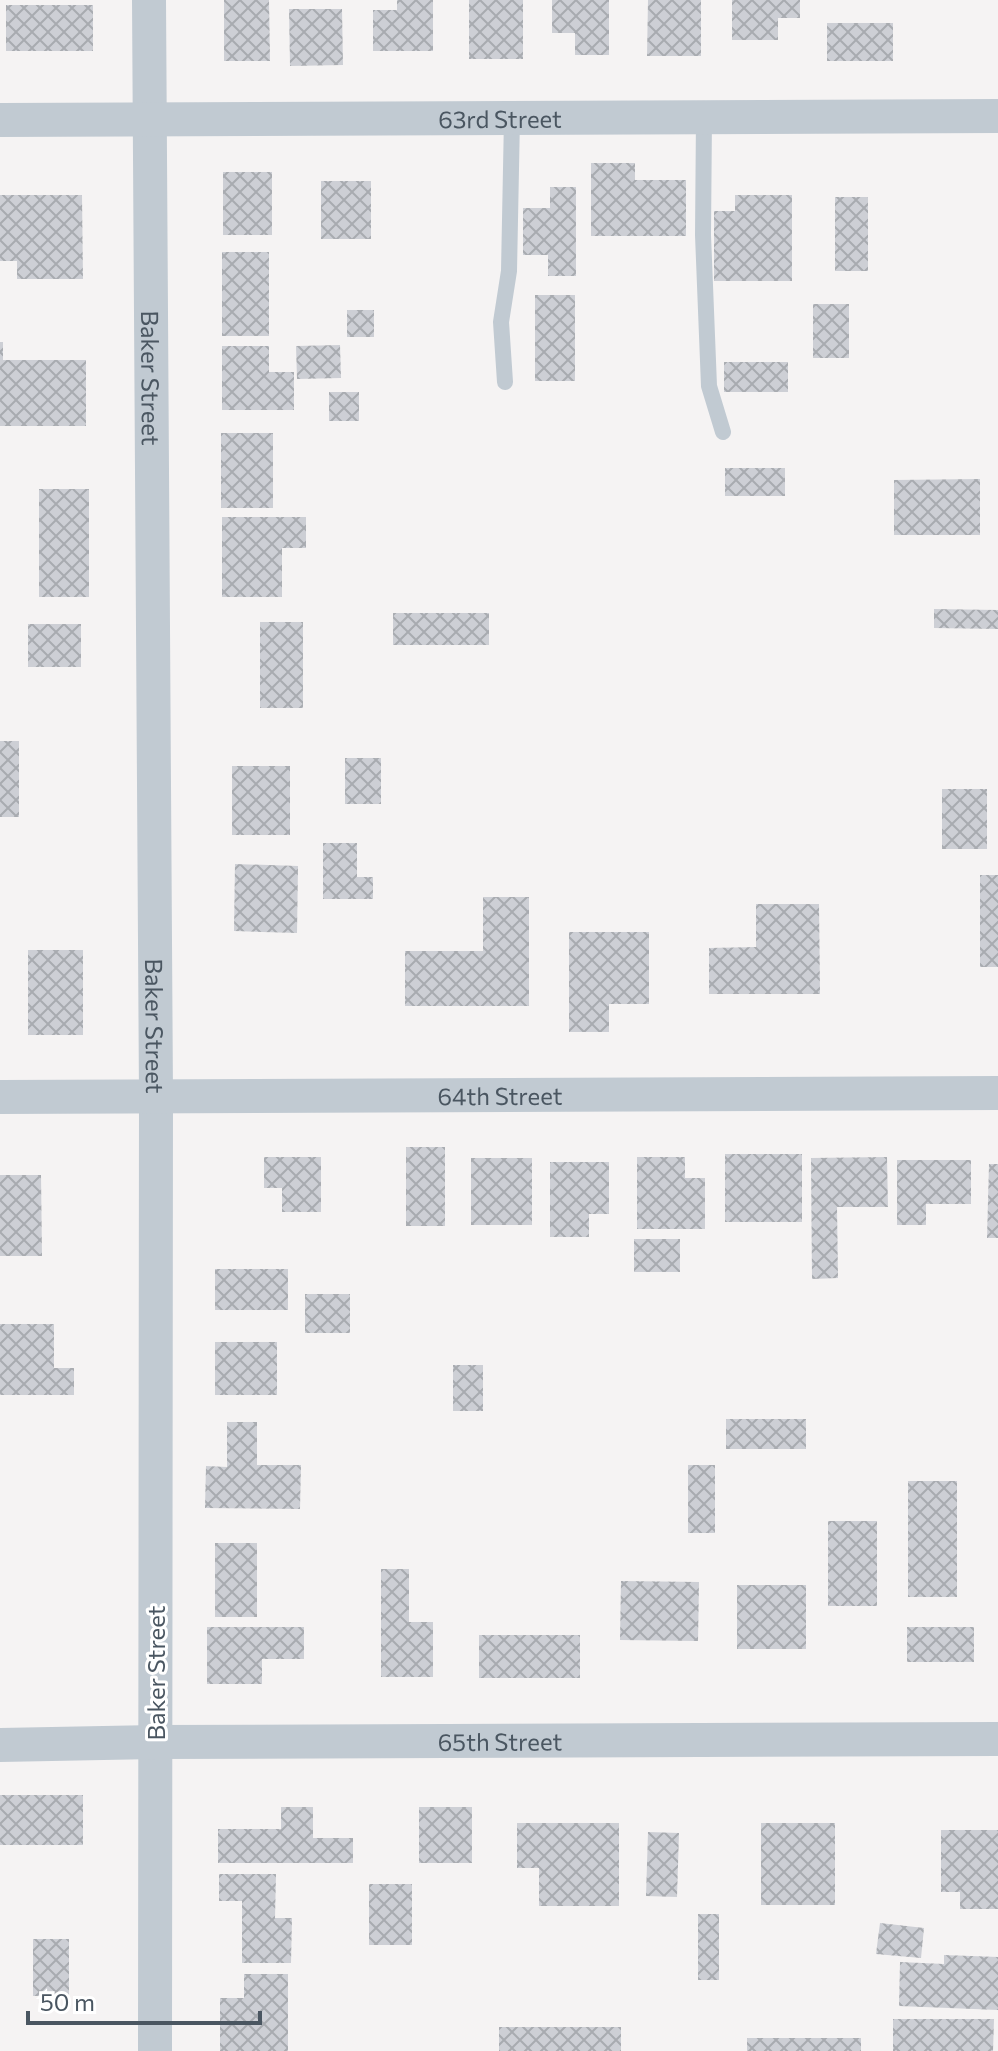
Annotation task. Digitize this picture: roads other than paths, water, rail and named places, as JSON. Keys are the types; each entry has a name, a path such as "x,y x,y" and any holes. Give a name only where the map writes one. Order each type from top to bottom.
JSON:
{"street":[{"name":"Baker Street","path":"149,0 156,1097 155,2051"},
{"name":"63rd Street","path":"0,120 998,116"},
{"name":"64th Street","path":"0,1097 998,1093"},
{"name":"65th Street","path":"0,1745 998,1739"}],"lane":[{"path":"704,117 703,235 709,386 723,432"},
{"path":"505,382 501,322 509,271 512,118"}]}
